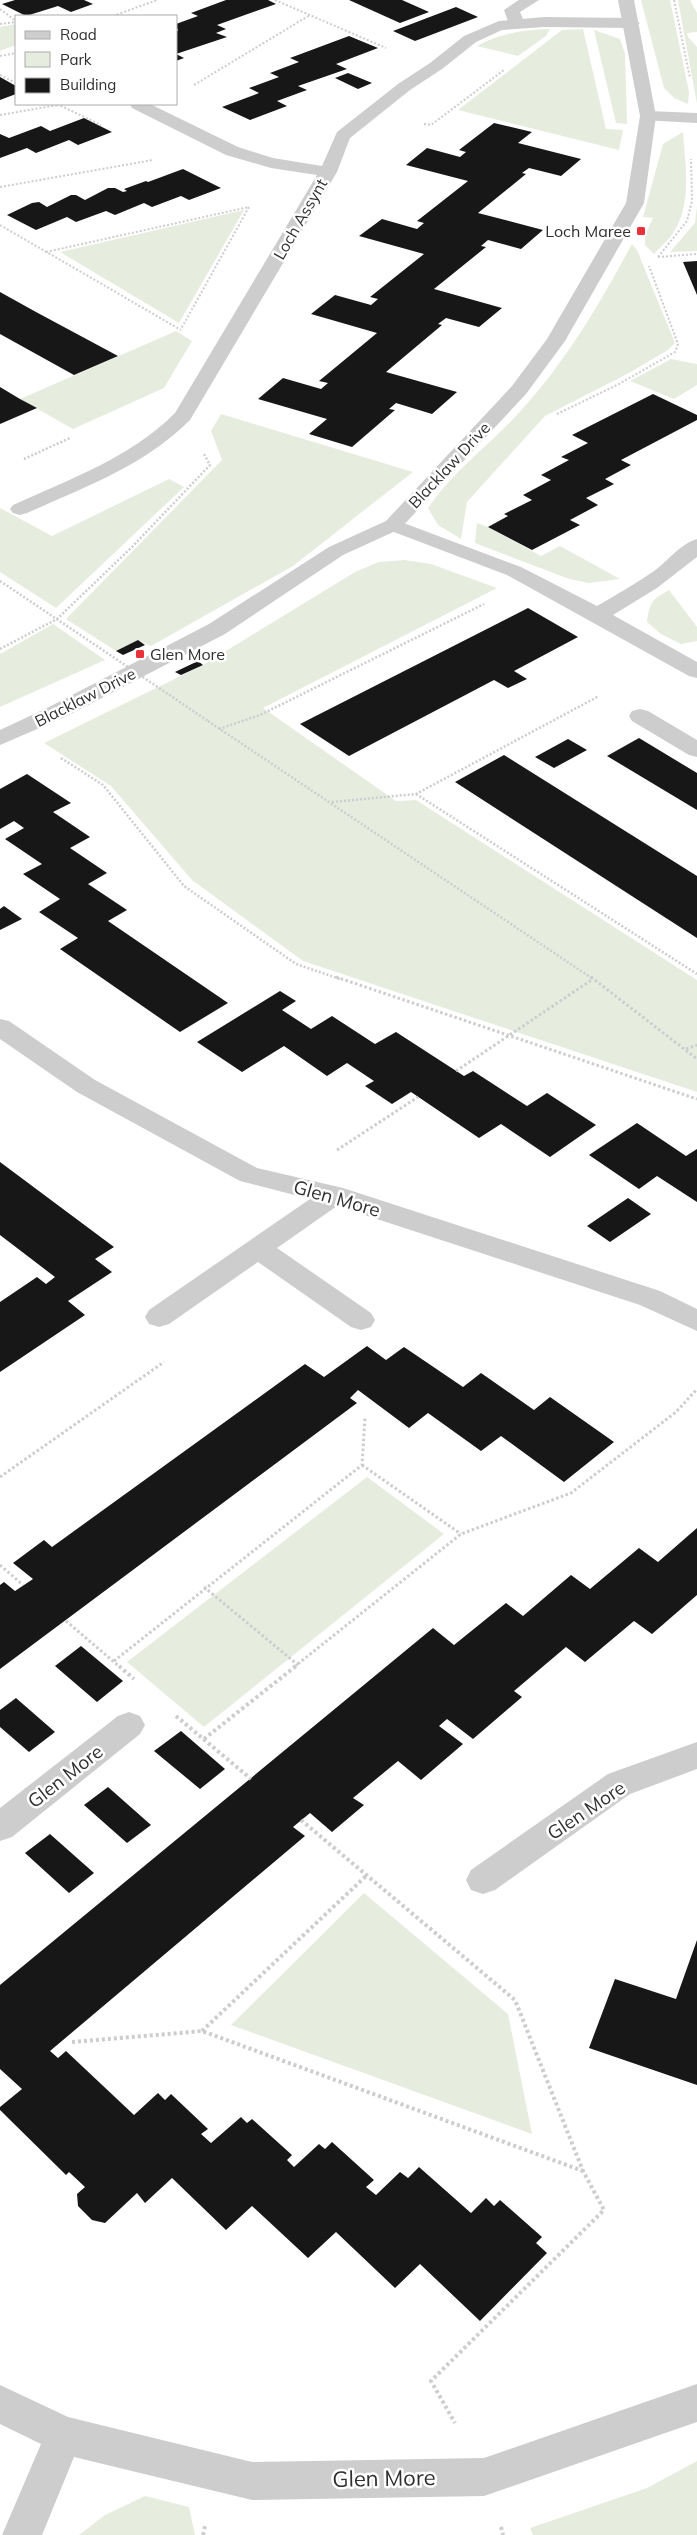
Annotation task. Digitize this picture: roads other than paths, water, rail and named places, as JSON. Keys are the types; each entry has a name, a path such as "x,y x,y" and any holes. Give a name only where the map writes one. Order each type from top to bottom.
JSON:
{"street":[{"path":"517,24 512,10 531,0"},
{"name":"Blacklaw Drive","path":"9,734 217,629 336,551 393,525 519,390 556,341 635,203 648,116 632,23 626,0"},
{"name":"Loch Assynt","path":"20,509 137,454 168,433 183,416 225,347 328,172 343,136 404,86 436,66 470,40 499,26 544,22 632,23"},
{"path":"140,105 232,151 271,163 328,172"},
{"path":"648,116 694,118"},
{"path":"393,525 527,578 597,614 697,671"},
{"path":"597,614 650,584 680,564 697,545"},
{"path":"640,716 697,750"},
{"name":"Glen More","path":"0,1027 86,1086 249,1175 334,1196 650,1298 697,1321"},
{"path":"159,1317 334,1196"},
{"path":"258,1249 361,1320"},
{"name":"Glen More","path":"0,1827 129,1725"},
{"name":"Glen More","path":"483,1880 619,1784 697,1755"},
{"name":"Glen More","path":"0,2404 64,2435 252,2480 484,2477 697,2403"},
{"path":"22,2535 64,2435"}],"place":[{"name":"Loch Maree","path":"641,231"},
{"name":"Glen More","path":"140,654"}]}
